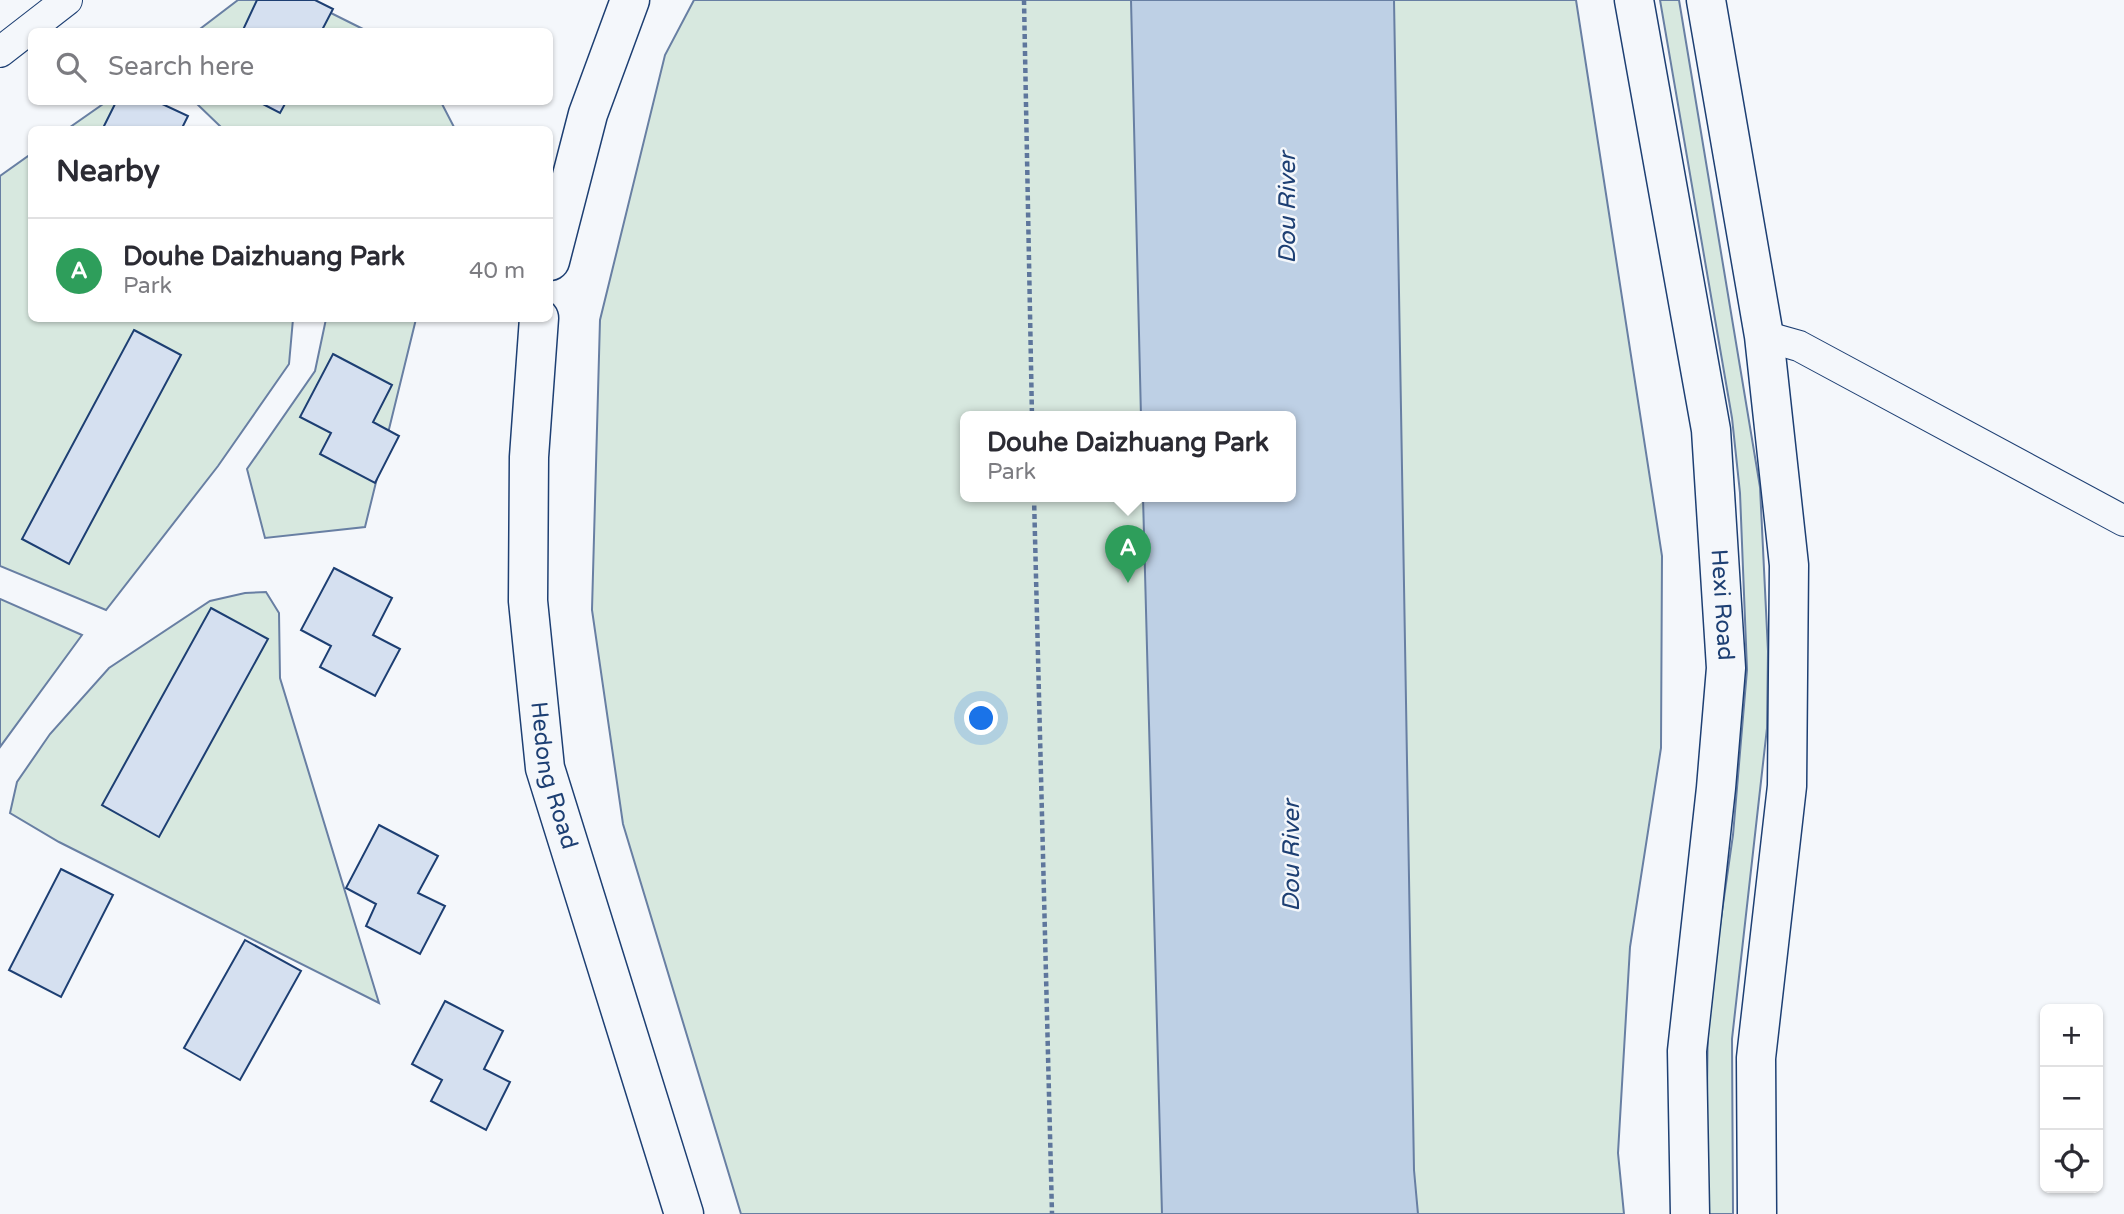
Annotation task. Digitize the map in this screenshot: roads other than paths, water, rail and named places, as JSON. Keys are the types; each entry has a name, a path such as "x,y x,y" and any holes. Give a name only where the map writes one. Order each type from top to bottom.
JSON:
{"main road":[{"name":"Hexi Road","path":"1634,0 1711,430 1726,668 1716,788 1687,1051 1690,1214"},
{"path":"1706,0 1764,336 1789,565 1787,786 1756,1058 1757,1214"},
{"path":"553,249 588,114 627,1"},
{"name":"Hedong Road","path":"540,322 529,457 528,601 545,768 684,1214"}],"street":[{"path":"30,28 67,0"},
{"path":"0,51 28,30"},
{"path":"1764,336 1799,346 2124,521"}],"water":[{"name":"Dou River","path":"1131,0 1394,0 1414,1170 1418,1214 1162,1214 1143,502 1296,502 1296,411 1141,411"}],"place":[{"name":"Douhe Daizhuang Park","path":"1128,583"}]}
